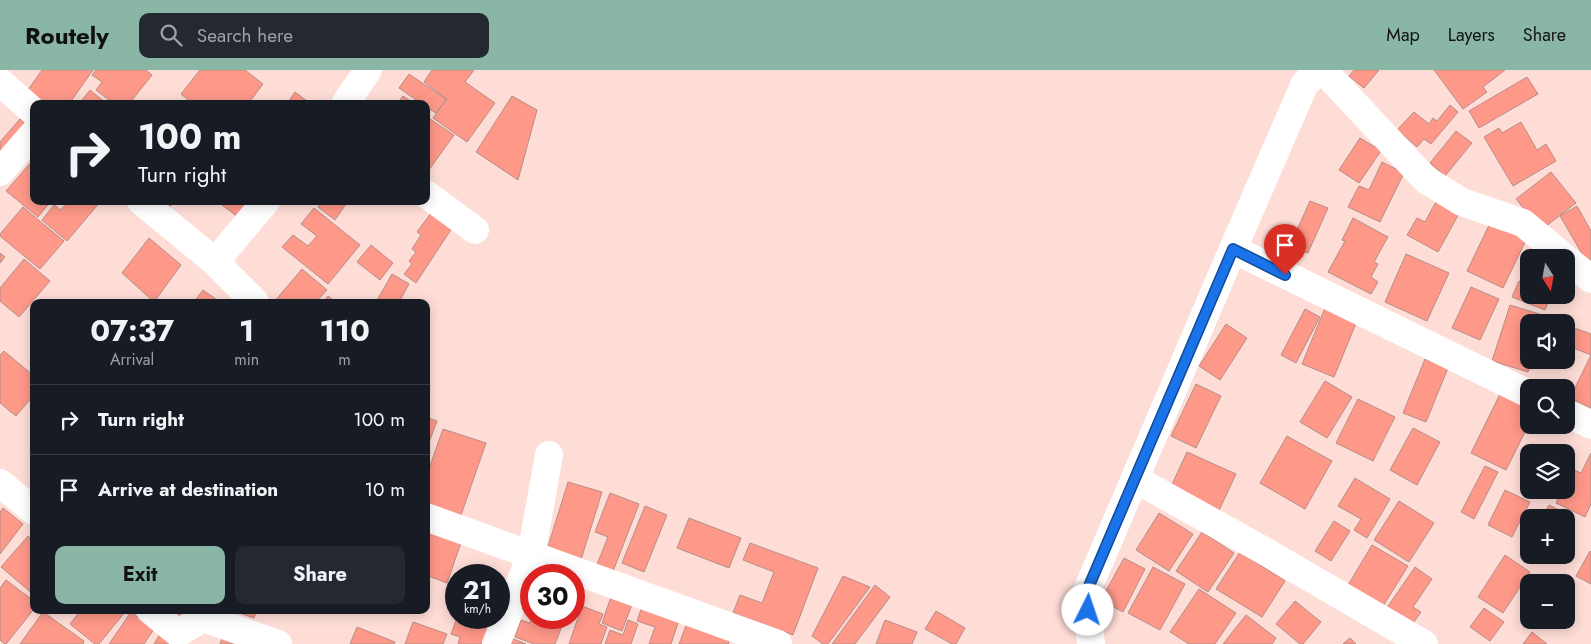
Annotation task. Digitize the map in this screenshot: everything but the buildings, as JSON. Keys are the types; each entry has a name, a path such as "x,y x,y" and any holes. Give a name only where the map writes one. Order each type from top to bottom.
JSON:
{"street":[{"path":"348,100 368,70"},
{"path":"1091,644 1086,593 1306,83 1322,70 1426,180 1462,202 1523,223 1554,249"},
{"path":"0,82 30,108"},
{"path":"0,172 30,138"},
{"path":"430,197 475,230"},
{"path":"146,205 215,262 253,299"},
{"path":"215,262 263,205"},
{"path":"1233,249 1520,390"},
{"path":"1575,266 1591,279"},
{"path":"1575,417 1591,425"},
{"path":"496,644 531,555 549,455"},
{"path":"1135,479 1262,549 1424,644"},
{"path":"0,482 30,508"},
{"path":"430,518 778,644"},
{"path":"155,614 178,634 203,618 278,644"}],"route":[{"path":"1088,610 1086,593 1233,249 1285,275"}]}
